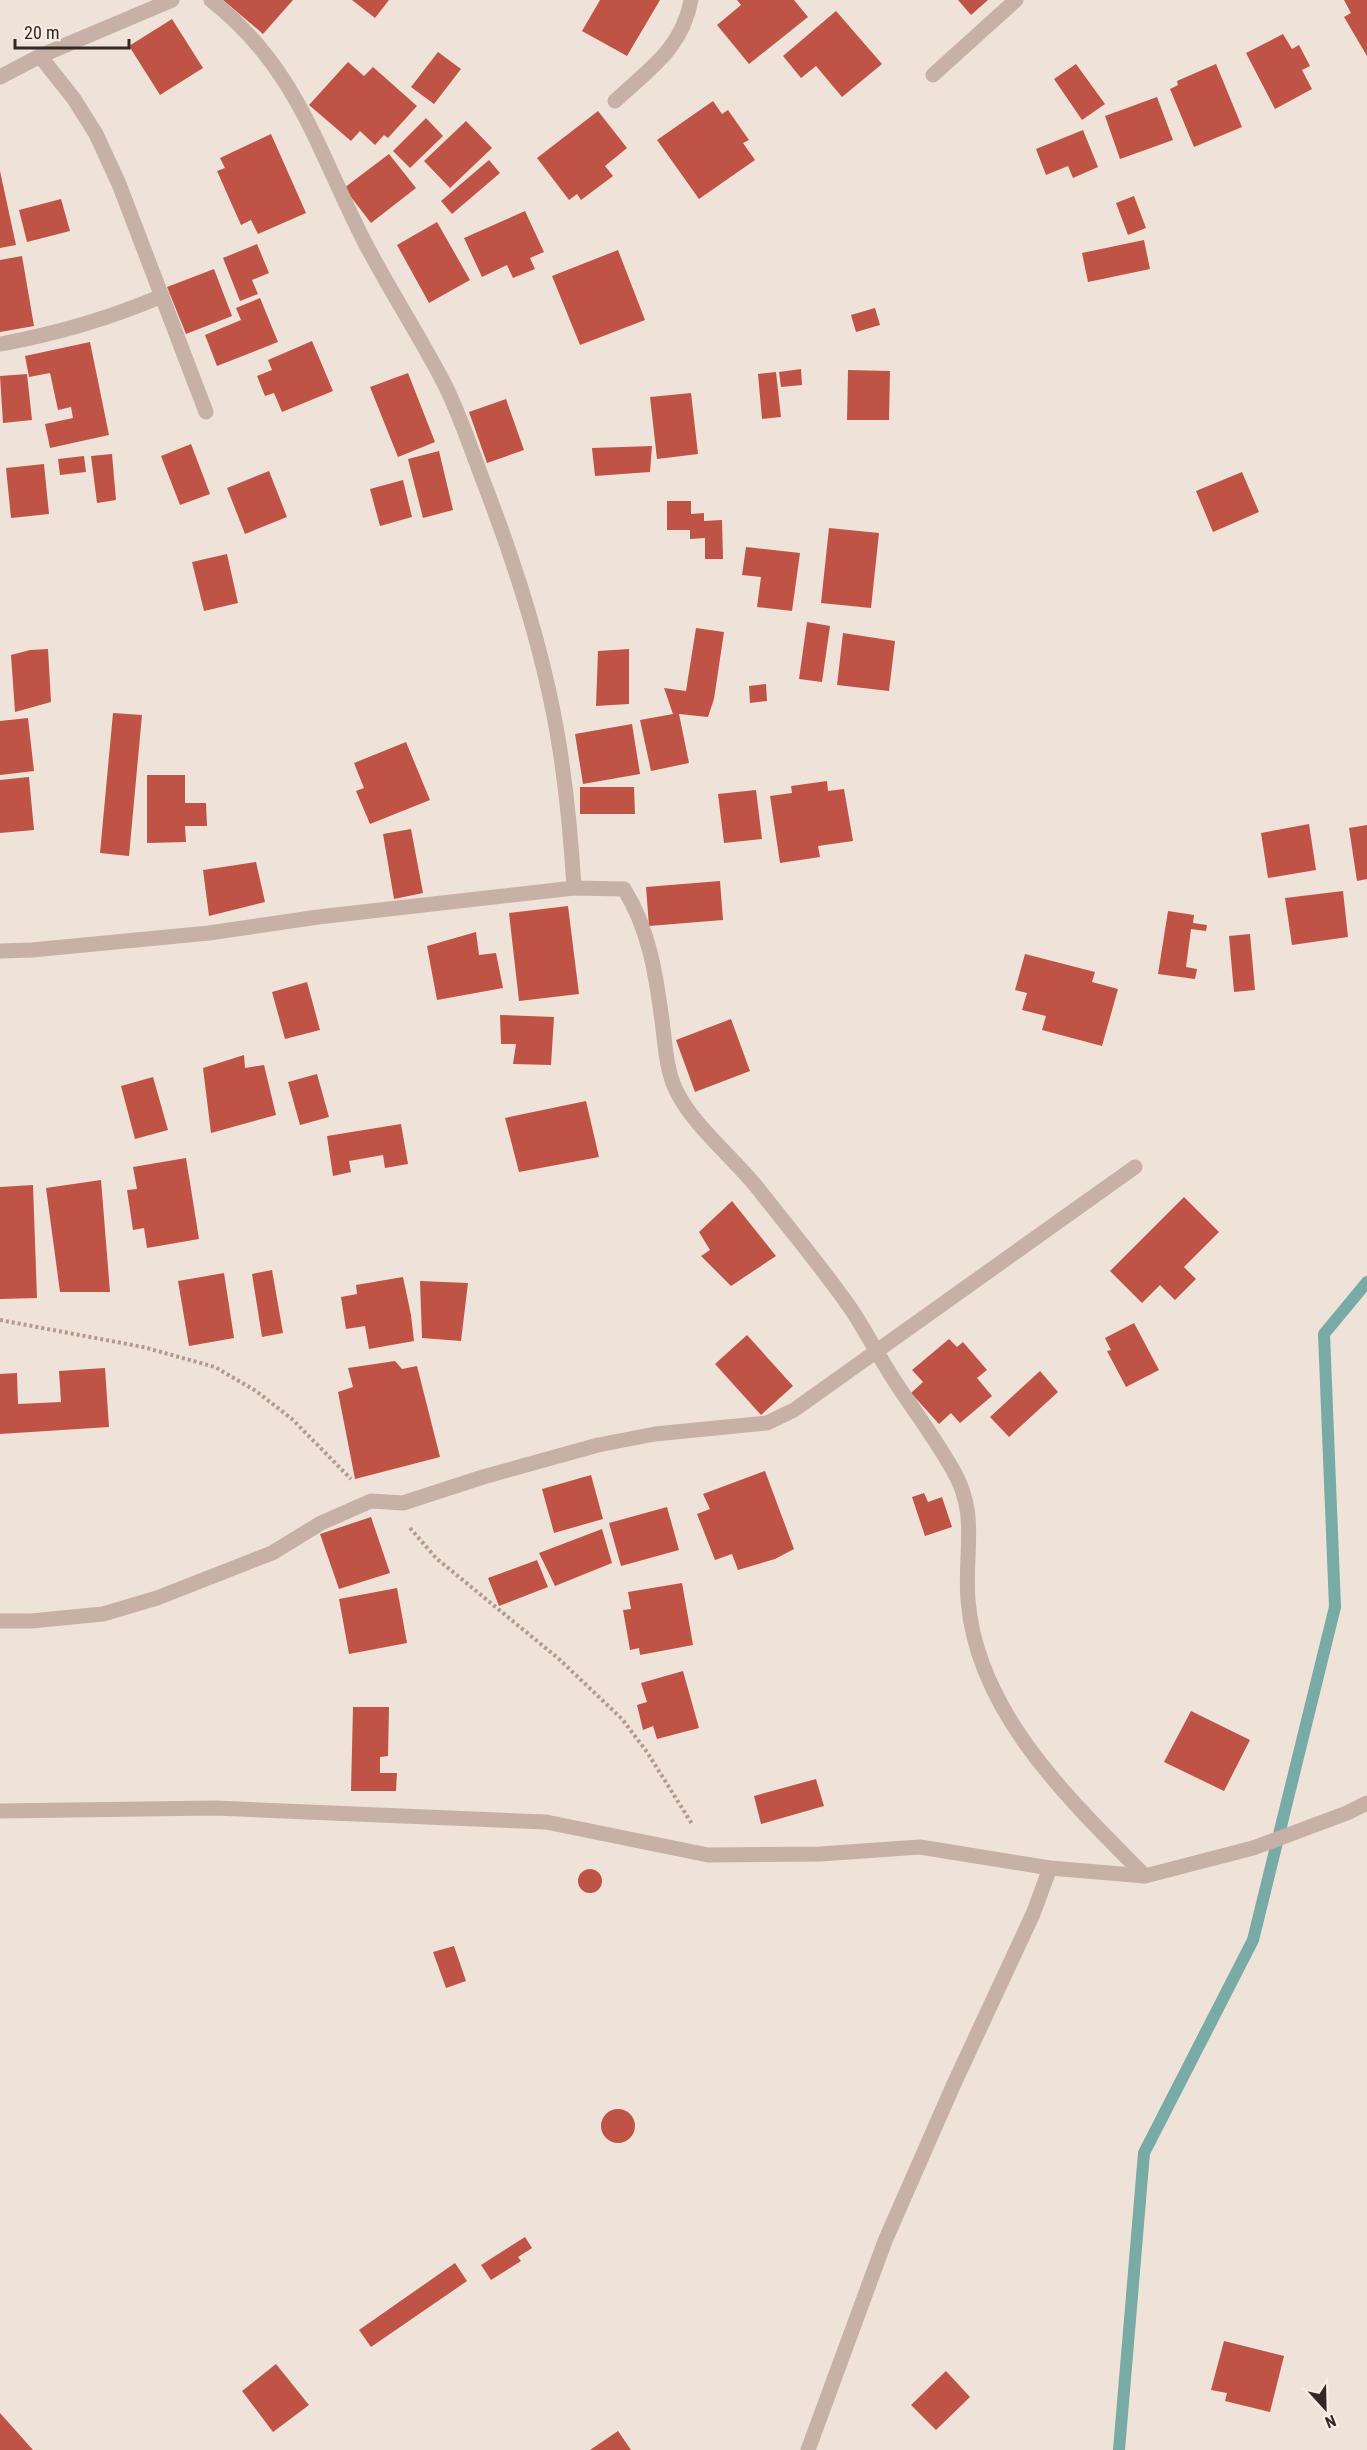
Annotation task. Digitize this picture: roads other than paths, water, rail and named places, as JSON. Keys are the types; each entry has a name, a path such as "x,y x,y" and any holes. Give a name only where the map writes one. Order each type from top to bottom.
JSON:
{"street":[{"path":"0,77 40,56 172,0"},
{"path":"211,0 234,20 275,64 292,89 315,132 373,258 438,372 462,427 509,552 544,672 557,731 565,784 574,888"},
{"path":"615,101 666,56 681,34 691,0"},
{"path":"933,75 1016,0"},
{"path":"40,56 74,99 96,134 119,184 206,411"},
{"path":"0,344 76,327 124,312 162,296"},
{"path":"0,951 43,950 209,933 318,917 574,888 624,889 638,911 653,962 666,1053 674,1087 689,1113 734,1160 774,1208 851,1310 955,1473 969,1506 968,1600 978,1649 998,1701 1032,1750 1074,1803 1145,1876"},
{"path":"0,1621 31,1621 102,1614 157,1599 272,1553 321,1523 371,1501 403,1503 483,1477 598,1445 655,1434 767,1423 794,1410 1135,1167"},
{"path":"0,1811 215,1809 546,1822 708,1855 820,1854 920,1847 1050,1868 1145,1876 1253,1848 1347,1813 1367,1803"},
{"path":"808,2450 885,2241 953,2086 1033,1914 1050,1868"}],"waterway":[{"path":"1119,2450 1144,2153 1253,1940 1335,1607 1324,1334 1367,1282"}]}
